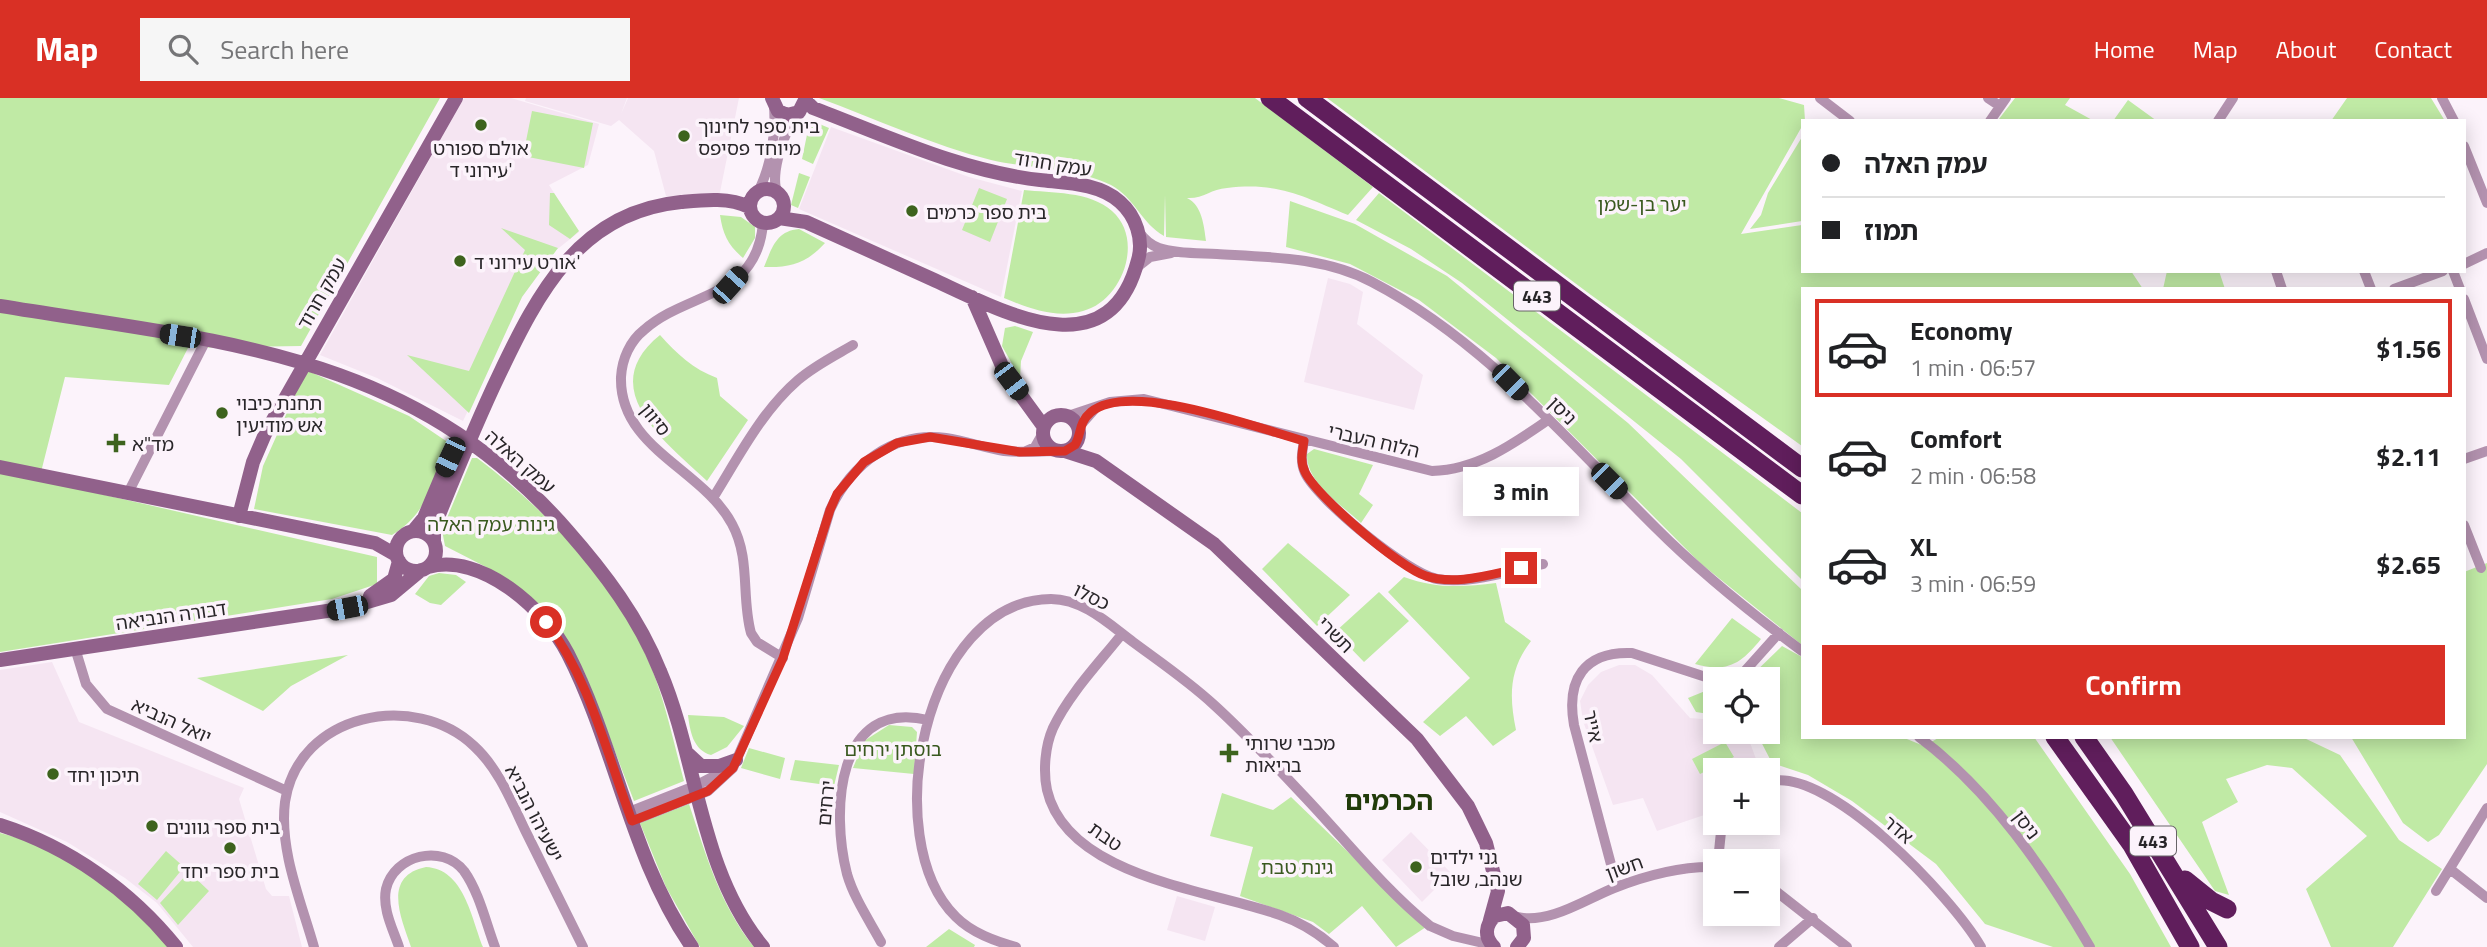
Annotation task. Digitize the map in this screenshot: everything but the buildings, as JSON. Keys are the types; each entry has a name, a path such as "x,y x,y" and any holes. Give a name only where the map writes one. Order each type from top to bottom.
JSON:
{"highway":[{"name":"443","path":"1270,98 1801,494"},
{"name":"443","path":"1307,98 1801,467"},
{"name":"443","path":"2056,739 2132,845 2190,947"},
{"name":"443","path":"2085,739 2218,947"},
{"path":"2163,857 2194,890 2227,909"}],"street":[{"name":"עמק חרוד","path":"239,516 260,446 304,361 456,98"},
{"path":"1820,98 1847,119"},
{"path":"1989,98 2003,102 1991,119"},
{"path":"2219,119 2233,98"},
{"path":"2442,98 2453,119"},
{"name":"עמק חרוד","path":"773,102 783,114 804,104 967,167 1093,187 1120,201 1138,230"},
{"path":"751,212 751,201 764,179 774,133 773,102"},
{"path":"779,218 784,204 775,182 785,134 790,120 804,104"},
{"path":"2466,151 2487,204"},
{"path":"758,192 767,189 778,193"},
{"path":"425,569 435,558 434,527 469,440 531,310 550,280 577,249 612,224 654,207 699,200 743,204 763,223 779,218 806,222 1014,315 1055,325 1085,323 1099,318 1120,301 1140,255 1138,230"},
{"name":"סיוון","path":"763,223 761,243 754,257 730,285 643,331 633,342 622,371 623,403 638,430 713,498 732,524 743,555 751,633 766,649 783,658"},
{"name":"ניסן","path":"1138,230 1153,245 1181,252 1304,261 1339,268 1372,282 1491,363 1659,531 1801,650"},
{"name":"ניסן","path":"1136,268 1150,257 1181,252"},
{"path":"2466,263 2484,257"},
{"path":"2399,287 2437,273"},
{"path":"972,297 1006,375 1043,430 1048,445 1062,451"},
{"path":"2466,304 2487,359"},
{"name":"עמק האלה","path":"0,306 206,340 304,361 379,390 469,440 557,519 621,599 660,670 731,895 762,947"},
{"path":"992,342 1001,319 1014,315"},
{"path":"128,493 206,340"},
{"path":"713,498 757,428 783,394 814,368 853,345"},
{"path":"1024,399 1045,411 1065,415 1079,430"},
{"name":"הלוח העברי","path":"1065,415 1126,399 1144,399 1414,469 1450,471 1494,455 1548,420"},
{"path":"630,817 726,778 740,755 783,658 830,510 837,494 864,462 897,443 930,437 1020,452 1062,451 1075,445 1079,430 1091,412 1102,405"},
{"path":"1020,452 1035,447 1049,419 1065,415"},
{"name":"תשרי","path":"1079,430 1096,461"},
{"path":"398,558 398,541 414,530 424,518 451,454 456,447 469,440"},
{"path":"1304,441 1301,462 1310,481 1384,551 1410,569 1441,580 1544,564"},
{"name":"תשרי","path":"1062,451 1096,461 1157,501 1245,571 1417,739 1468,806 1486,843 1496,879 1523,925 1520,945"},
{"path":"2466,458 2487,451"},
{"path":"0,467 375,543 409,569 425,569 452,563 476,571 508,590 546,622 567,653 661,892 692,947"},
{"path":"414,530 426,532 434,541"},
{"path":"2466,530 2481,568"},
{"name":"דבורה הנביאה","path":"347,608 388,584 397,573 398,558"},
{"name":"דבורה הנביאה","path":"0,660 347,608 391,595 425,569"},
{"name":"כסלו","path":"1017,947 984,936 955,916 929,874 919,829 918,803 928,720 942,682 969,642 989,623 1032,601 1064,600 1095,614 1214,705 1417,916 1430,926 1453,936 1493,946"},
{"path":"1748,667 1779,633"},
{"name":"טבת","path":"1122,634 1071,699 1051,731 1045,780 1054,810 1080,841 1116,865 1281,915 1317,933 1334,947"},
{"name":"יואל הנביא","path":"75,648 86,684 107,709 288,791"},
{"name":"אייר","path":"1617,887 1574,725 1571,709 1575,681 1592,662 1618,653 1632,653 1703,676"},
{"name":"ישעיהו הנביא","path":"314,947 287,847 284,820 288,791 294,774 318,743 334,731 373,716 411,715 446,726 474,746 496,774 583,947"},
{"name":"ירחים","path":"881,942 860,904 843,857 839,819 843,782 856,746 878,722 902,716 928,720"},
{"name":"ניסן","path":"1922,739 1942,754 1984,796 2062,899 2090,947"},
{"path":"686,750 701,766 719,766 740,755"},
{"name":"אדר","path":"1780,781 1793,780 1812,786 1876,832 1913,864 1958,912 1981,947"},
{"path":"2436,891 2487,808"},
{"path":"0,825 37,838 88,866 151,917 176,947"},
{"path":"399,947 386,908 386,892 398,868 425,855 446,858 463,870 495,947"},
{"name":"חשון","path":"1516,916 1536,920 1617,887 1679,868 1703,867"},
{"path":"2450,869 2487,898"},
{"name":"תשרי","path":"1489,923 1496,904 1496,879"},
{"path":"1780,894 1847,947"},
{"path":"1453,936 1473,935 1502,913 1516,916"},
{"name":"חשון","path":"1520,945 1532,927 1548,916"},
{"path":"1779,947 1813,918"},
{"path":"1489,923 1493,946"}],"shaded area":[{"name":"אורט עירוני ד'","path":"464,98 511,98 599,124 588,165 549,185 579,232 555,251 522,297 463,421 377,378 320,355"},
{"name":"בית ספר לחינוך מיוחד פסיפס","path":"526,98 627,98 621,114 628,98 739,98 719,197 666,196 654,151 619,120 611,126 525,101"},
{"name":"בית ספר כרמים","path":"831,127 969,177 1022,191 1001,297 799,209"},
{"path":"1328,278 1350,284 1363,292 1357,324 1423,375 1414,410 1304,382"},
{"path":"52,662 79,722 244,788 239,799 266,889 272,896 289,896 302,947 193,947 157,903 125,878 67,842 0,812 0,670"},
{"path":"1619,665 1635,665 1652,675 1690,718 1703,719 1703,744 1750,744 1756,758 1703,758 1703,815 1657,831 1643,798 1613,805 1583,721 1580,701 1588,685 1601,672"},
{"name":"גני ילדים שנהב, שובל","path":"1411,832 1451,873 1422,902 1382,860"},
{"path":"1177,896 1215,907 1205,941 1167,930"}],"green space":[{"path":"0,98 440,98 301,346 188,348 169,385 65,377 39,480 377,557 377,584 332,599 0,652"},
{"path":"819,98 1255,98 1373,187 1348,215 1276,189 1221,189 1187,198 1199,211 1206,241 1166,237 1165,195 1164,236 1150,225 1119,190 1097,179 969,154"},
{"name":"יער בן-שמן","path":"1327,98 1779,98 1804,105 1805,119 1801,119 1801,128 1741,234 1801,225 1801,273 2132,273 2142,287 1801,287 1801,445 1591,295"},
{"path":"2015,98 2070,98 2065,105 2090,119 1999,119"},
{"path":"2347,98 2431,98 2444,119 2332,119"},
{"path":"2128,100 2154,119 2114,119"},
{"path":"532,111 593,123 584,168 523,156"},
{"path":"810,120 829,128 813,164 802,159"},
{"path":"1801,139 1801,221 1750,229 1761,215 1768,193"},
{"path":"799,173 810,177 798,208 791,205"},
{"path":"979,188 1007,199 990,242 962,230"},
{"path":"1024,190 1082,196 1103,204 1122,223 1127,237 1125,268 1109,295 1097,305 1083,311 1063,314 1032,309 1004,298"},
{"path":"550,193 554,193 579,231 570,239 549,225"},
{"path":"1379,193 1801,512 1801,579 1681,459 1462,283 1411,249 1356,220"},
{"path":"1290,201 1355,224 1447,276 1628,423 1801,589 1801,644 1700,563 1496,358 1419,300 1350,264 1286,247"},
{"path":"720,215 741,217 755,227 755,238 743,258 727,239"},
{"path":"501,228 558,248 522,297 469,413 407,355 469,371 525,250"},
{"path":"799,229 825,243 798,263 764,267 780,237 791,230"},
{"path":"2167,273 2220,273 2224,287 2163,287"},
{"path":"1015,326 1033,332 1021,361 1020,378 1002,346 1005,328"},
{"path":"660,335 686,360 717,378 720,396 748,420 707,481 657,432 643,414 635,395 633,375 641,355"},
{"path":"306,370 409,416 449,443 422,506 414,517 392,535 254,509 263,466"},
{"path":"1314,449 1373,465 1359,494 1373,505 1361,523 1326,493 1312,474 1307,454"},
{"name":"גינות עמק האלה","path":"472,458 477,458 504,479 555,526 579,552 621,608 652,669 684,781 634,801 586,676 570,645 486,567 445,546 442,530"},
{"path":"1288,543 1350,595 1317,626 1262,569"},
{"path":"2487,563 2487,764 2439,835 2428,842 2403,823 2352,739 2466,739 2466,571"},
{"path":"439,573 456,575 466,582 441,605 430,603 415,594 429,576"},
{"path":"1404,577 1427,584 1450,586 1496,583 1505,622 1531,641 1518,662 1513,684 1512,706 1516,730 1493,746 1466,716 1440,736 1423,722 1470,678 1388,592"},
{"path":"1379,592 1409,621 1364,662 1335,632"},
{"path":"1732,618 1761,639 1747,655 1725,667 1695,664"},
{"path":"1782,646 1801,656 1801,739 1907,739 1924,746 1936,739 2035,739 2130,874 2171,947 2053,947 1985,924 1936,864 1852,801 1808,775 1780,766 1780,758 1769,758 1762,744 1780,744 1780,667 1760,667"},
{"path":"348,655 291,686 263,711 197,678"},
{"path":"1703,692 1703,713 1696,712 1688,698"},
{"path":"688,715 724,717 744,726 727,747 711,755 696,744"},
{"name":"בוסתן ירחים","path":"889,725 912,727 917,732 914,774 853,768 864,741"},
{"path":"2111,739 2306,739 2340,755 2399,840 2442,869 2393,947 2331,947 2306,889 2367,836 2292,768 2267,765 2226,779 2238,802 2202,822 2229,895 2215,891"},
{"path":"1721,744 1726,744 1734,757 1703,758 1703,772 1700,774 1692,759"},
{"path":"749,748 785,758 780,779 741,768"},
{"path":"795,760 839,765 834,786 790,780"},
{"name":"גינת טבת","path":"1222,793 1273,810 1291,797 1426,927 1396,947 1362,906 1329,934 1313,922 1240,896 1253,847 1210,836"},
{"path":"689,804 723,897 754,947 700,947 666,887 640,823"},
{"path":"0,833 31,842 77,863 105,881 138,911 171,947 0,947"},
{"path":"166,851 184,867 157,900 138,884"},
{"path":"426,867 439,870 458,885 470,909 483,947 411,947 400,911 399,889 404,879 412,872"},
{"path":"189,872 209,891 178,925 160,903"},
{"path":"949,929 975,945 974,947 926,947"}],"place":[{"name":"אולם ספורט עירוני ד'","path":"481,125"},
{"name":"בית ספר לחינוך מיוחד פסיפס","path":"684,136"},
{"name":"בית ספר כרמים","path":"912,211"},
{"name":"אורט עירוני ד'","path":"460,261"},
{"name":"תחנת כיבוי אש מודיעין","path":"222,413"},
{"name":"מד\"א","path":"116,443"},
{"name":"מכבי שרותי בריאות","path":"1229,753"},
{"name":"תיכון יחד","path":"53,774"},
{"name":"בית ספר גוונים","path":"152,826"},
{"name":"בית ספר יחד","path":"230,848"},
{"name":"גני ילדים שנהב, שובל","path":"1416,867"}],"district":[{"name":"הכרמים","path":"1389,800"}],"route":[{"path":"546,622 567,653 581,684 632,821 708,791 726,778 748,738 783,658 837,494 864,462 897,443 930,437 1005,451 1065,451 1075,445 1079,439 1079,427 1091,412 1110,402 1144,399 1304,441 1301,462 1310,481 1384,551 1425,576 1441,580 1458,579 1521,568"}]}
